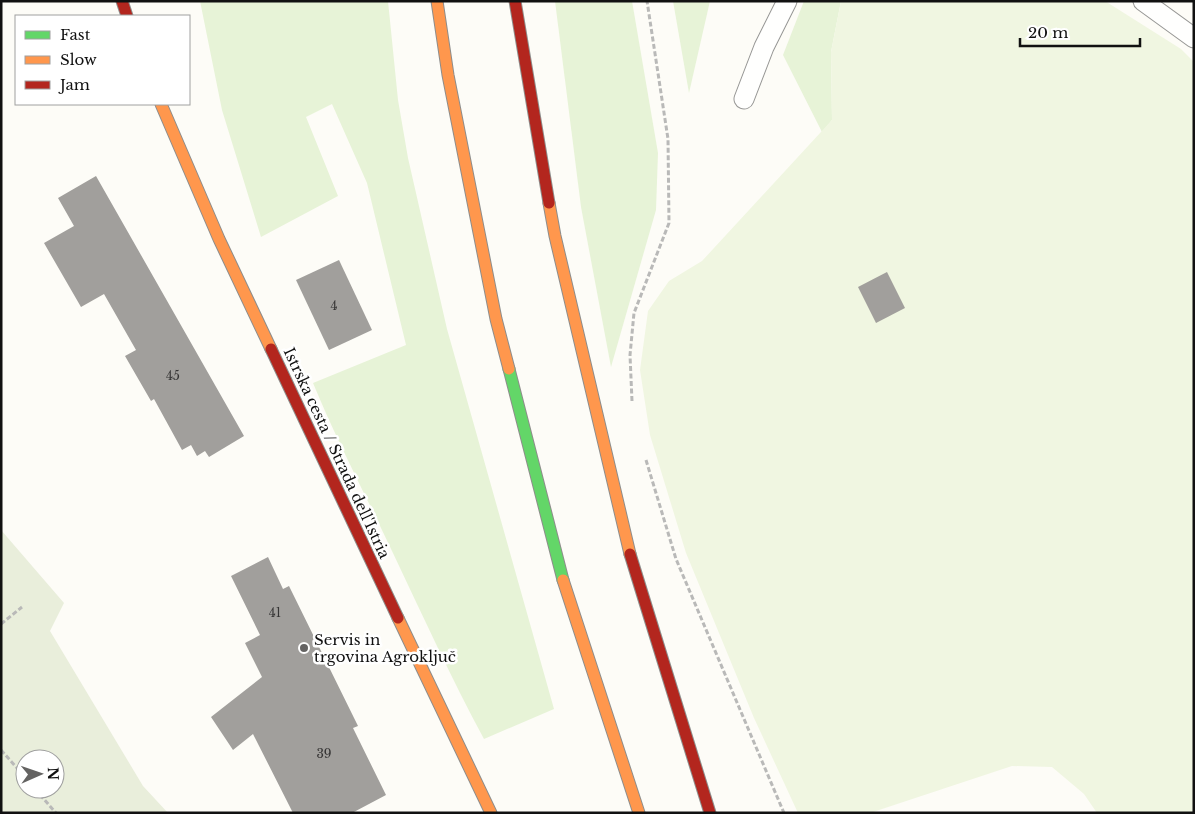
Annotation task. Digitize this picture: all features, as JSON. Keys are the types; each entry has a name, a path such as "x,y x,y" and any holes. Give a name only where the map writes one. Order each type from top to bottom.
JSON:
{"main road":[{"path":"122,1 127,15"},
{"path":"437,1 448,75 496,319 565,588 639,813"},
{"path":"515,1 555,236 633,569 710,813"},
{"name":"Istrska cesta / Strada dell'Istria","path":"162,105 224,248 491,813"}],"lane":[{"path":"744,99 764,47 787,1"},
{"path":"1143,1 1194,38"}],"path":[{"path":"632,405 630,355 634,313 668,223 668,139 647,1"},
{"path":"646,460 676,559 784,813"},
{"path":"1,624 22,606"},
{"path":"1,750 15,766"},
{"path":"44,799 56,813"}],"green space":[{"path":"200,1 388,1 398,100 408,158 447,329 554,709 484,739 460,693 313,383 406,345 367,183 332,104 306,117 338,196 261,237 222,110"},
{"path":"555,1 632,1 658,153 656,210 611,367 581,207"},
{"path":"673,1 710,1 689,93"},
{"path":"804,1 841,1 831,52 832,120 822,132 783,55"},
{"path":"841,1 1105,1 1181,49 1194,62 1194,813 1097,813 1084,794 1052,767 1012,766 870,813 798,813 754,718 686,553 650,435 640,370 648,311 669,281 702,261 832,120 831,52"},
{"path":"1,530 64,603 50,631 143,786 168,813 1,813"}],"building":[{"path":"96,176 244,436 209,457 205,451 197,456 191,445 182,450 154,399 151,401 125,356 136,350 104,294 81,307 44,243 74,226 58,198"},
{"path":"339,260 372,330 329,350 296,280"},
{"path":"887,272 905,308 876,323 858,287"},
{"path":"268,557 283,589 289,586 358,726 353,728 386,795 352,813 293,813 253,734 233,750 211,717 262,677 245,643 260,635 231,576"}],"traffic: fast":[{"path":"509,369 563,580"}],"traffic: slow":[{"path":"437,1 448,75 496,319 509,369"},
{"path":"161,105 219,239 271,349"},
{"path":"549,203 555,236 630,554"},
{"path":"563,580 639,813"},
{"path":"398,618 491,813"}],"traffic: jam":[{"path":"122,1 127,15"},
{"path":"515,1 549,203"},
{"path":"271,349 398,618"},
{"path":"630,554 710,813"}],"place":[{"name":"Servis in trgovina Agroključ","path":"304,648"}]}
